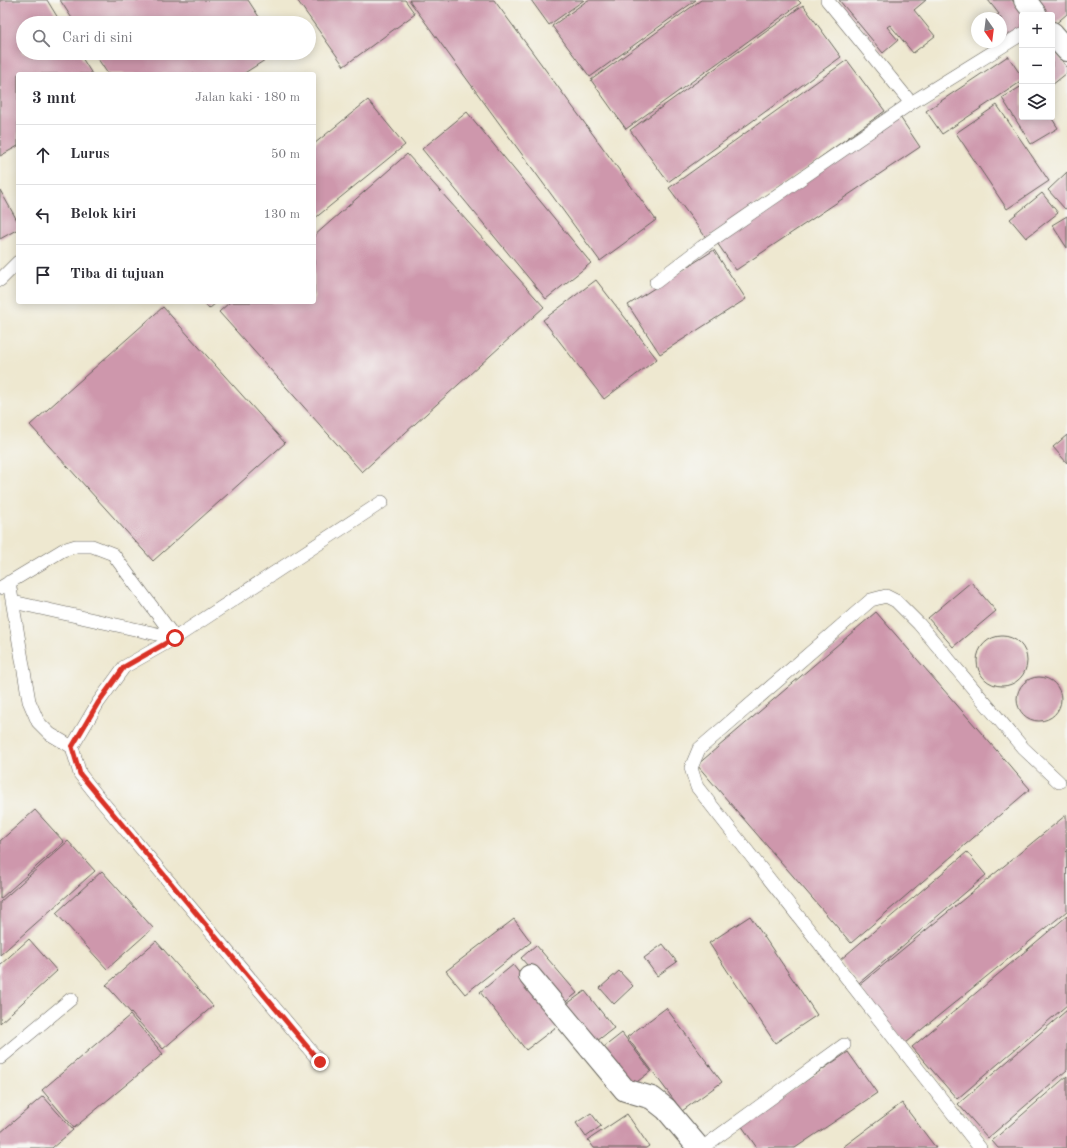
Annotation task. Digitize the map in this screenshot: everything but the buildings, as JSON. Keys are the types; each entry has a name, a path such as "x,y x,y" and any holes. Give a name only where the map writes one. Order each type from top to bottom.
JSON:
{"street":[{"path":"1025,0 1034,12"},
{"path":"1055,36 1067,50"},
{"path":"530,976 625,1090 652,1098 666,1109 699,1148"}],"lane":[{"path":"826,0 911,103"},
{"path":"656,282 702,247 911,103 1019,36"},
{"path":"0,280 16,264"},
{"path":"72,747 98,703 124,667 175,638 382,502"},
{"path":"175,638 113,554 92,546 76,546 63,550 5,585 13,602 29,701 38,722 50,734 72,747 80,774 94,792 320,1062"},
{"path":"980,1148 697,787 691,768 699,750 871,600 886,596 896,601 920,624 1023,748 1059,782"},
{"path":"13,602 175,638"},
{"path":"0,1058 72,999"},
{"path":"702,1148 844,1045"}],"route":[{"path":"175,638 124,667 98,703 72,747 80,774 320,1062"}]}
